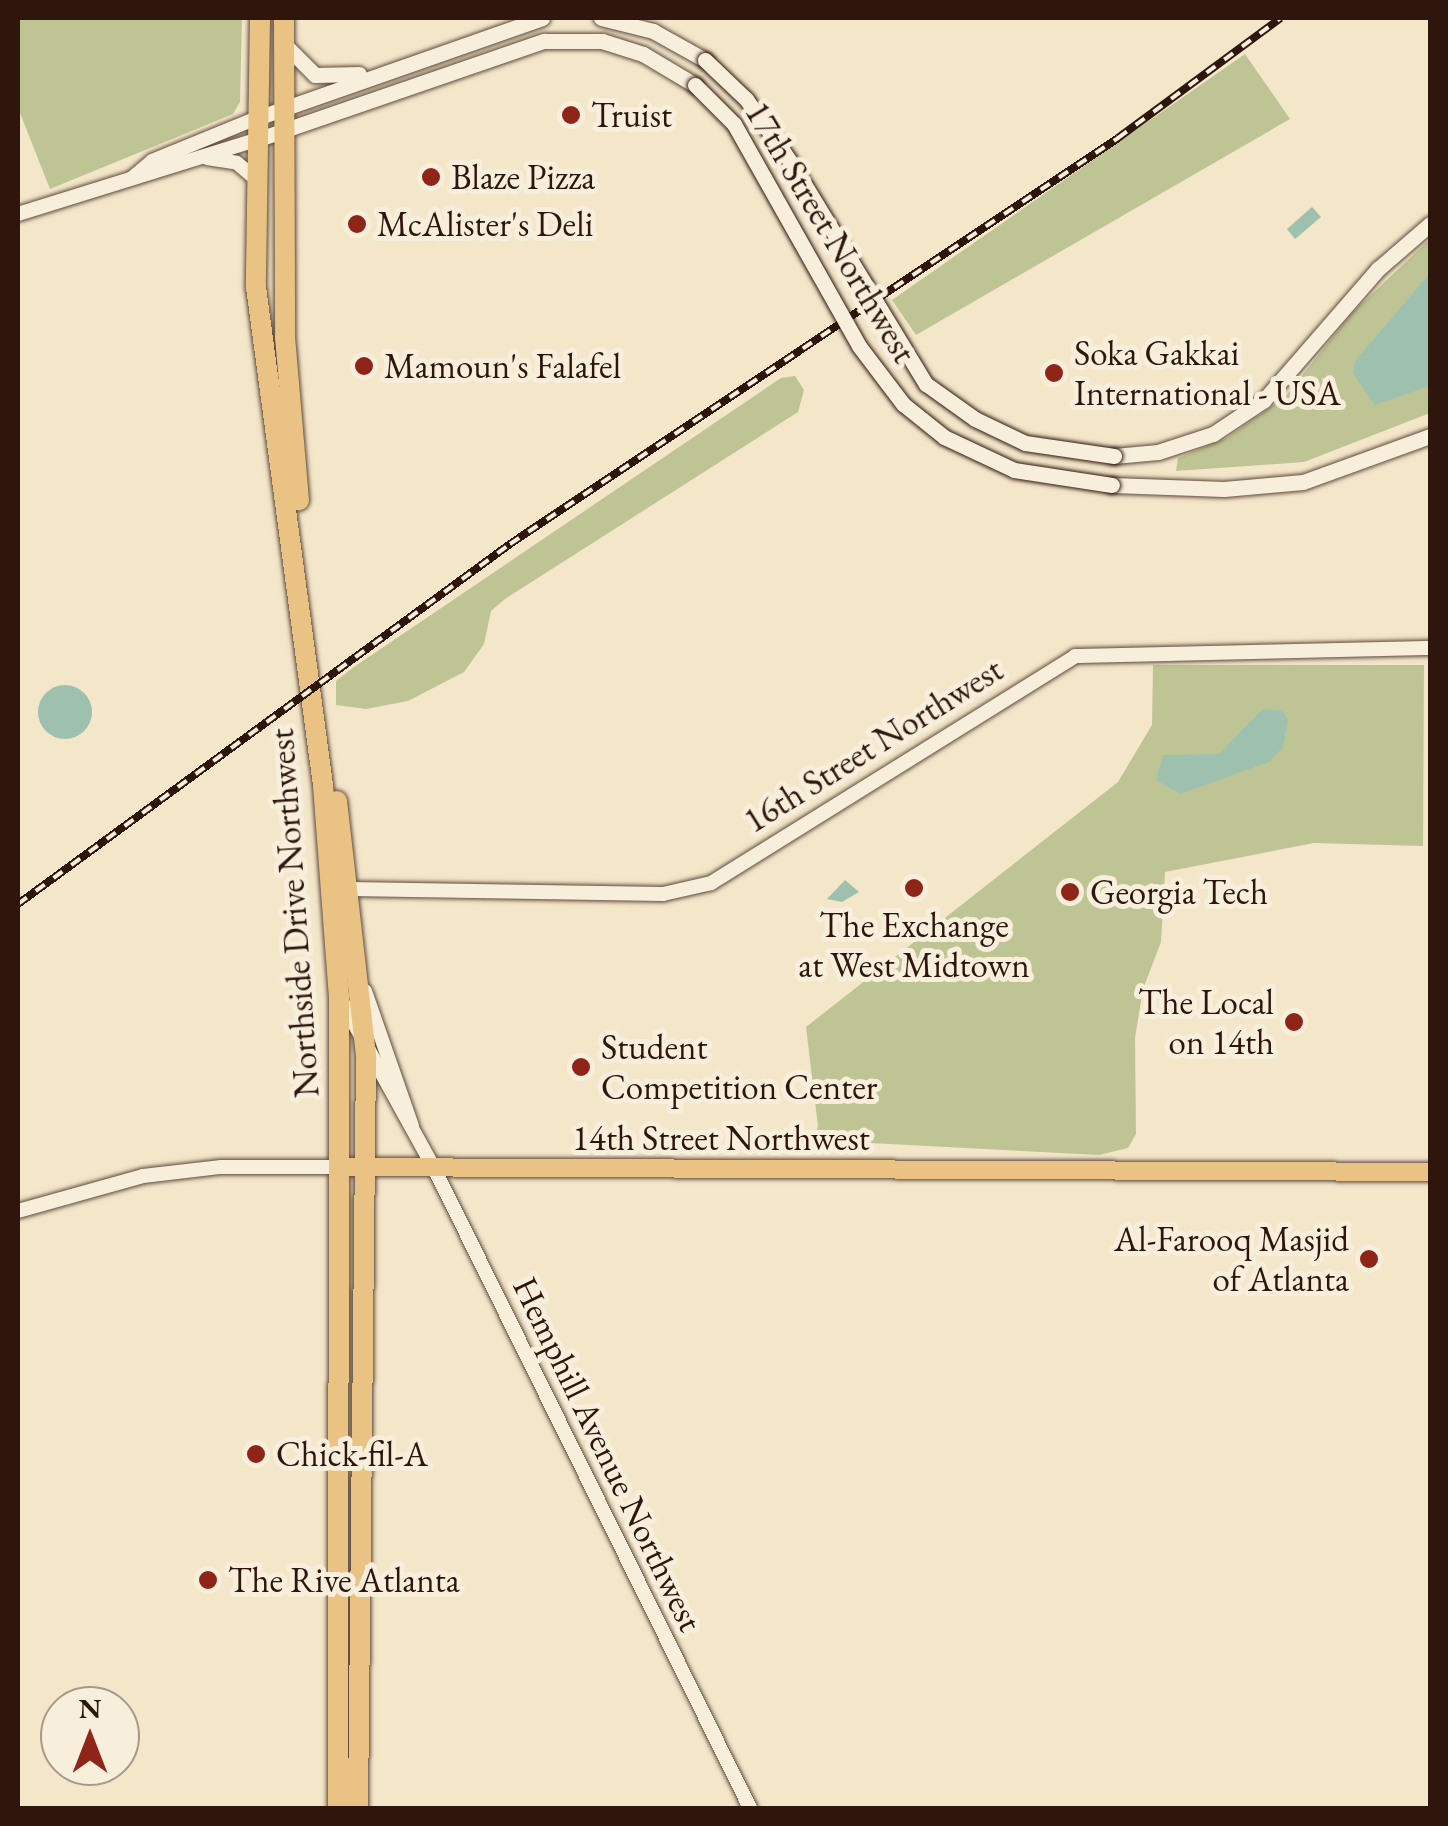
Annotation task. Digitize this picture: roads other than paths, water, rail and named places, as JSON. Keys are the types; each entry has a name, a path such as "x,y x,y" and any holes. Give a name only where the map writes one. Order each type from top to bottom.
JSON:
{"highway":[{"name":"Northside Drive Northwest","path":"260,18 256,129 260,327 323,785 339,996 338,1808"},
{"name":"Northside Drive Northwest","path":"284,18 282,134 290,424 364,1034 358,1808"},
{"path":"340,1513 352,1536 350,1602 359,1634"}],"main road":[{"name":"17th Street Northwest","path":"256,129 283,109 542,18"},
{"name":"17th Street Northwest","path":"602,18 653,30 705,60 746,99 792,164 926,384 975,419 1025,443 1114,456 1158,452 1213,434 1264,400 1378,269 1430,224"},
{"name":"17th Street Northwest","path":"256,129 282,134 544,41 602,42 643,54 695,85 744,139 859,346 903,404 944,437 1014,470 1112,486 1224,489 1303,482 1430,436"},
{"path":"284,44 315,76 388,70"},
{"name":"14th Street Northwest","path":"341,1167 1430,1172"}],"street":[{"name":"17th Street Northwest","path":"18,214 202,157 256,129"},
{"name":"17th Street Northwest","path":"126,183 152,160 256,129"},
{"path":"202,157 236,163 256,178"},
{"name":"16th Street Northwest","path":"349,889 663,894 711,883 1075,656 1430,648"},
{"name":"Hemphill Avenue Northwest","path":"360,979 412,1127"},
{"name":"Hemphill Avenue Northwest","path":"339,996 364,1034 434,1168 750,1808"},
{"name":"14th Street Northwest","path":"18,1211 143,1176 220,1166 341,1167"}],"railway":[{"path":"18,904 510,544 1118,138 1281,18"}],"place":[{"name":"Truist","path":"571,115"},
{"name":"Blaze Pizza","path":"431,177"},
{"name":"McAlister's Deli","path":"357,224"},
{"name":"Mamoun's Falafel","path":"364,366"},
{"name":"Soka Gakkai International - USA","path":"1054,373"},
{"name":"The Exchange at West Midtown","path":"914,888"},
{"name":"Georgia Tech","path":"1070,892"},
{"name":"The Local on 14th","path":"1294,1022"},
{"name":"Student Competition Center","path":"581,1067"},
{"name":"Al-Farooq Masjid of Atlanta","path":"1369,1259"},
{"name":"Chick-fil-A","path":"256,1454"},
{"name":"The Rive Atlanta","path":"208,1580"}]}
